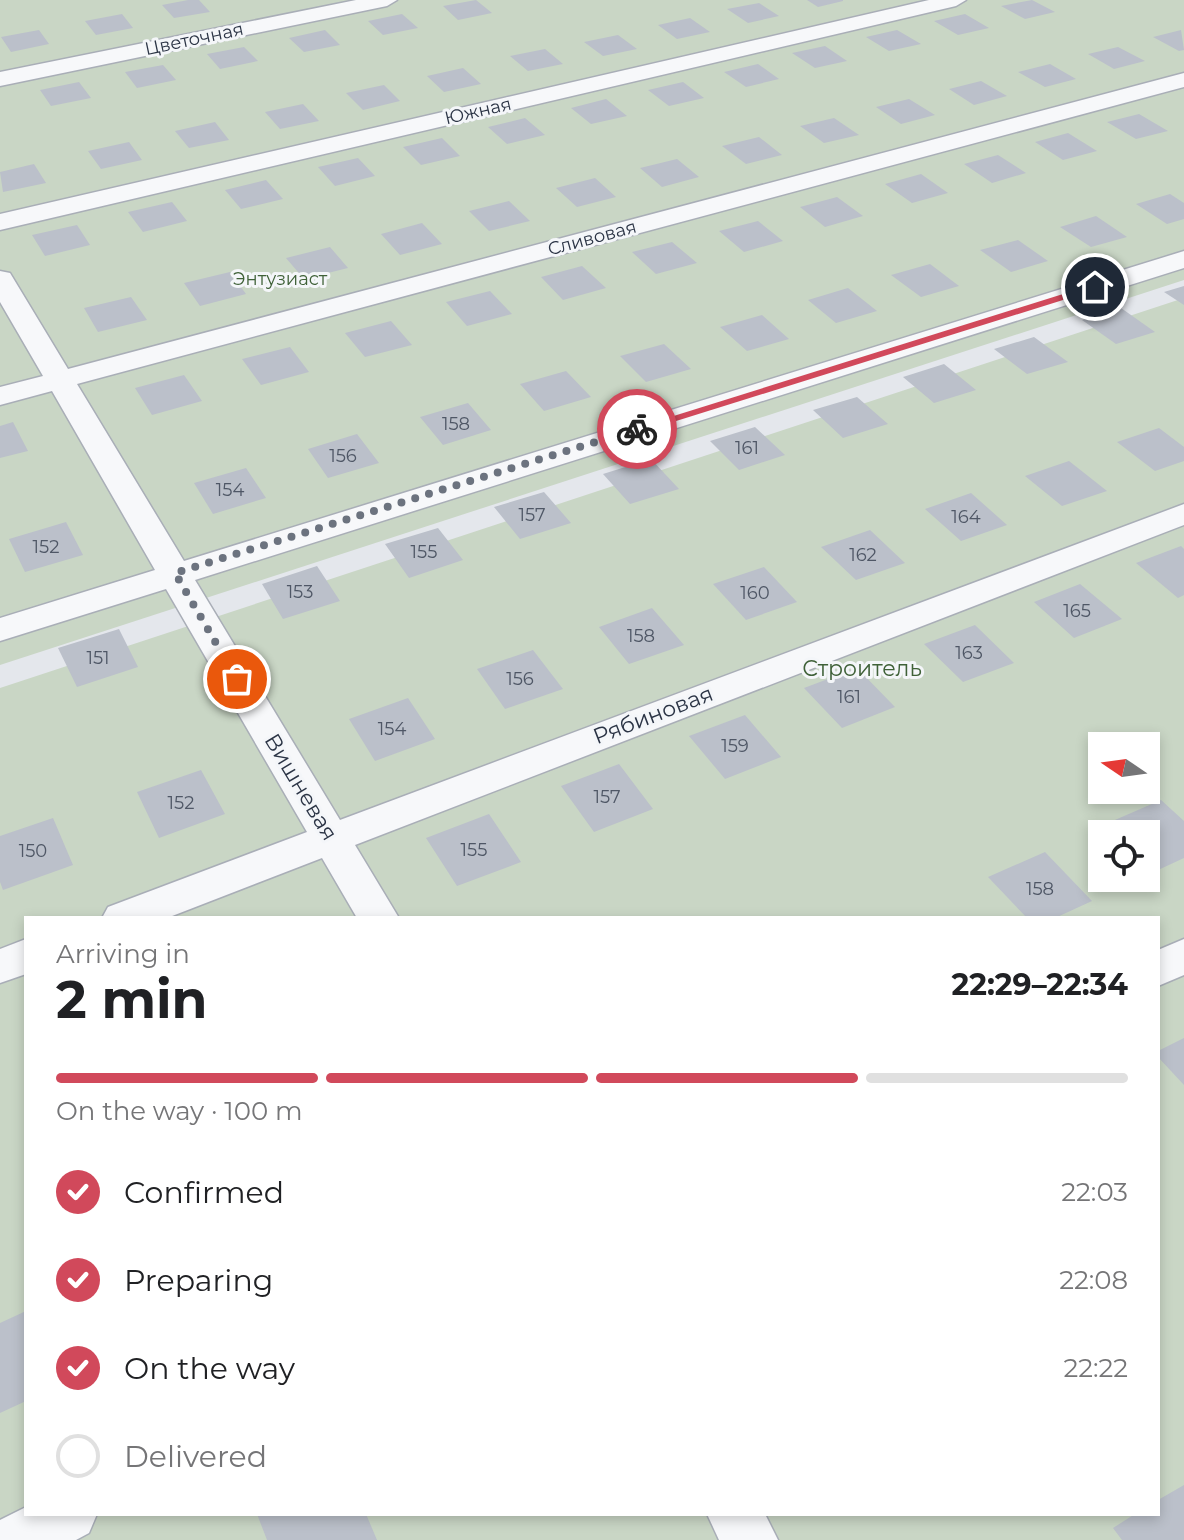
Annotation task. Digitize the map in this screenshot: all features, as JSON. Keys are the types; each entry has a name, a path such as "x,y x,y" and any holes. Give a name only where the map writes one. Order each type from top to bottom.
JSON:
{"street":[{"name":"Цветочная","path":"0,79 387,0"},
{"name":"Южная","path":"0,222 956,0"},
{"name":"Сливовая","path":"0,396 1184,80"},
{"path":"0,630 1184,259"},
{"name":"Вишневая","path":"0,279 62,379 377,916"},
{"name":"Рябиновая","path":"128,916 1184,514"},
{"path":"1160,968 1184,956"},
{"path":"0,966 24,957"},
{"path":"19,1540 66,1516"},
{"path":"735,1516 750,1540"}],"green space":[{"name":"Энтузиаст","path":"0,0 1184,0 1184,280 0,665"},
{"name":"Строитель","path":"1184,298 1184,1540 0,1540 0,688"}],"building":[{"path":"199,0 210,12 174,18 162,5"},
{"path":"476,0 492,13 458,20 443,6"},
{"path":"807,0 843,0 843,1 818,7"},
{"path":"1032,0 1055,12 1025,19 1001,6"},
{"path":"759,3 779,16 748,23 727,9"},
{"path":"122,14 133,28 96,35 85,21"},
{"path":"402,14 418,28 383,35 368,21"},
{"path":"965,14 989,28 958,35 934,21"},
{"path":"690,18 710,32 677,39 658,25"},
{"path":"39,30 49,44 11,52 1,37"},
{"path":"325,30 340,45 304,52 289,38"},
{"path":"897,30 921,44 889,51 866,37"},
{"path":"1181,30 1184,50 1179,51 1153,37"},
{"path":"618,35 637,49 603,56 584,42"},
{"path":"825,46 847,61 815,68 792,53"},
{"path":"244,47 258,61 220,69 207,54"},
{"path":"1118,47 1145,61 1114,69 1088,54"},
{"path":"545,49 563,64 528,71 510,56"},
{"path":"758,64 779,79 746,87 724,72"},
{"path":"1050,64 1076,79 1045,87 1018,72"},
{"path":"163,65 176,80 137,88 125,72"},
{"path":"463,68 481,84 444,92 427,76"},
{"path":"981,81 1007,96 974,105 949,89"},
{"path":"79,82 91,98 51,106 40,90"},
{"path":"683,82 704,98 669,106 648,90"},
{"path":"384,85 400,101 363,110 346,93"},
{"path":"606,99 627,116 591,124 571,108"},
{"path":"909,99 935,115 901,124 876,107"},
{"path":"303,104 319,121 280,129 265,112"},
{"path":"1139,114 1168,131 1136,139 1107,122"},
{"path":"525,118 545,135 507,144 488,127"},
{"path":"834,118 859,135 824,143 800,126"},
{"path":"215,122 229,140 189,148 175,131"},
{"path":"1068,133 1097,151 1063,160 1035,142"},
{"path":"759,137 782,155 746,164 722,146"},
{"path":"442,138 460,156 421,165 403,147"},
{"path":"129,142 142,160 101,169 88,151"},
{"path":"998,155 1026,173 992,183 964,164"},
{"path":"358,158 375,176 335,186 318,167"},
{"path":"677,159 699,177 662,187 640,168"},
{"path":"34,164 46,183 3,192 0,172"},
{"path":"921,174 948,193 912,203 885,184"},
{"path":"595,178 616,197 577,207 556,188"},
{"path":"266,180 283,199 241,209 225,190"},
{"path":"1170,194 1184,203 1184,219 1167,224 1136,204"},
{"path":"837,197 863,216 825,227 800,207"},
{"path":"509,201 530,221 489,231 469,211"},
{"path":"172,202 187,221 143,232 128,212"},
{"path":"1096,216 1127,237 1091,247 1060,227"},
{"path":"758,221 783,241 744,252 719,231"},
{"path":"422,223 442,244 400,255 381,234"},
{"path":"77,225 90,245 45,256 32,235"},
{"path":"1018,240 1048,261 1011,272 980,250"},
{"path":"672,242 697,263 656,274 632,252"},
{"path":"330,247 348,268 304,279 286,258"},
{"path":"930,264 959,286 921,297 891,275"},
{"path":"582,266 606,288 563,300 541,277"},
{"path":"230,272 246,294 200,306 184,283"},
{"path":"1184,286 1184,305 1164,292"},
{"path":"848,288 877,311 836,323 808,300"},
{"path":"490,291 512,314 467,326 446,302"},
{"path":"131,297 147,320 98,332 84,308"},
{"path":"1121,308 1155,332 1116,344 1082,320"},
{"path":"762,315 789,339 747,351 720,327"},
{"path":"391,321 412,345 365,357 345,333"},
{"path":"1034,337 1068,362 1027,374 994,349"},
{"path":"664,344 691,369 646,382 620,356"},
{"path":"290,347 309,372 261,385 242,359"},
{"path":"944,364 976,390 934,403 903,377"},
{"path":"566,371 591,397 544,411 520,384"},
{"path":"184,375 202,401 152,415 135,388"},
{"path":"857,397 888,424 843,438 813,410"},
{"path":"468,403 491,430 443,445 420,417"},
{"path":"13,422 28,451 0,458 0,426"},
{"path":"755,427 785,455 739,470 710,441"},
{"path":"1159,428 1184,447 1184,461 1155,471 1117,442"},
{"path":"357,434 379,463 328,478 308,449"},
{"path":"651,459 679,489 630,504 603,474"},
{"path":"1069,461 1107,491 1062,506 1025,476"},
{"path":"246,468 266,498 213,514 194,483"},
{"path":"544,492 571,523 520,539 494,507"},
{"path":"971,493 1007,525 961,541 925,509"},
{"path":"66,522 83,555 25,572 9,539"},
{"path":"438,528 463,560 409,578 385,544"},
{"path":"870,530 905,563 856,580 821,547"},
{"path":"1181,546 1184,549 1184,595 1178,598 1136,563"},
{"path":"317,566 340,601 283,619 262,584"},
{"path":"764,567 797,602 746,620 713,584"},
{"path":"1080,584 1122,619 1074,638 1034,602"},
{"path":"652,608 684,645 629,664 599,627"},
{"path":"975,625 1014,663 963,682 924,644"},
{"path":"119,629 138,667 77,687 58,648"},
{"path":"533,650 563,689 505,709 477,669"},
{"path":"857,668 895,707 842,728 804,688"},
{"path":"408,698 435,739 375,761 349,719"},
{"path":"745,715 781,757 725,779 689,736"},
{"path":"619,764 653,809 594,832 561,786"},
{"path":"201,770 225,814 159,838 137,792"},
{"path":"1160,800 1184,821 1184,858 1160,869 1160,820 1115,820 1152,804 1160,804"},
{"path":"489,814 521,862 457,886 426,838"},
{"path":"53,818 73,865 3,890 0,882 0,836"},
{"path":"1045,852 1092,901 1059,916 1025,916 988,877"},
{"path":"1184,1038 1184,1085 1160,1059 1160,1050"},
{"path":"24,1312 24,1402 0,1413 0,1323"},
{"path":"1184,1485 1184,1540 1122,1540 1113,1528 1132,1516 1160,1516 1160,1499"},
{"path":"258,1516 367,1516 377,1540 267,1540"}],"way so far":[{"path":"237,679 175,573 637,429"}],"route":[{"path":"637,429 1095,287"}]}
